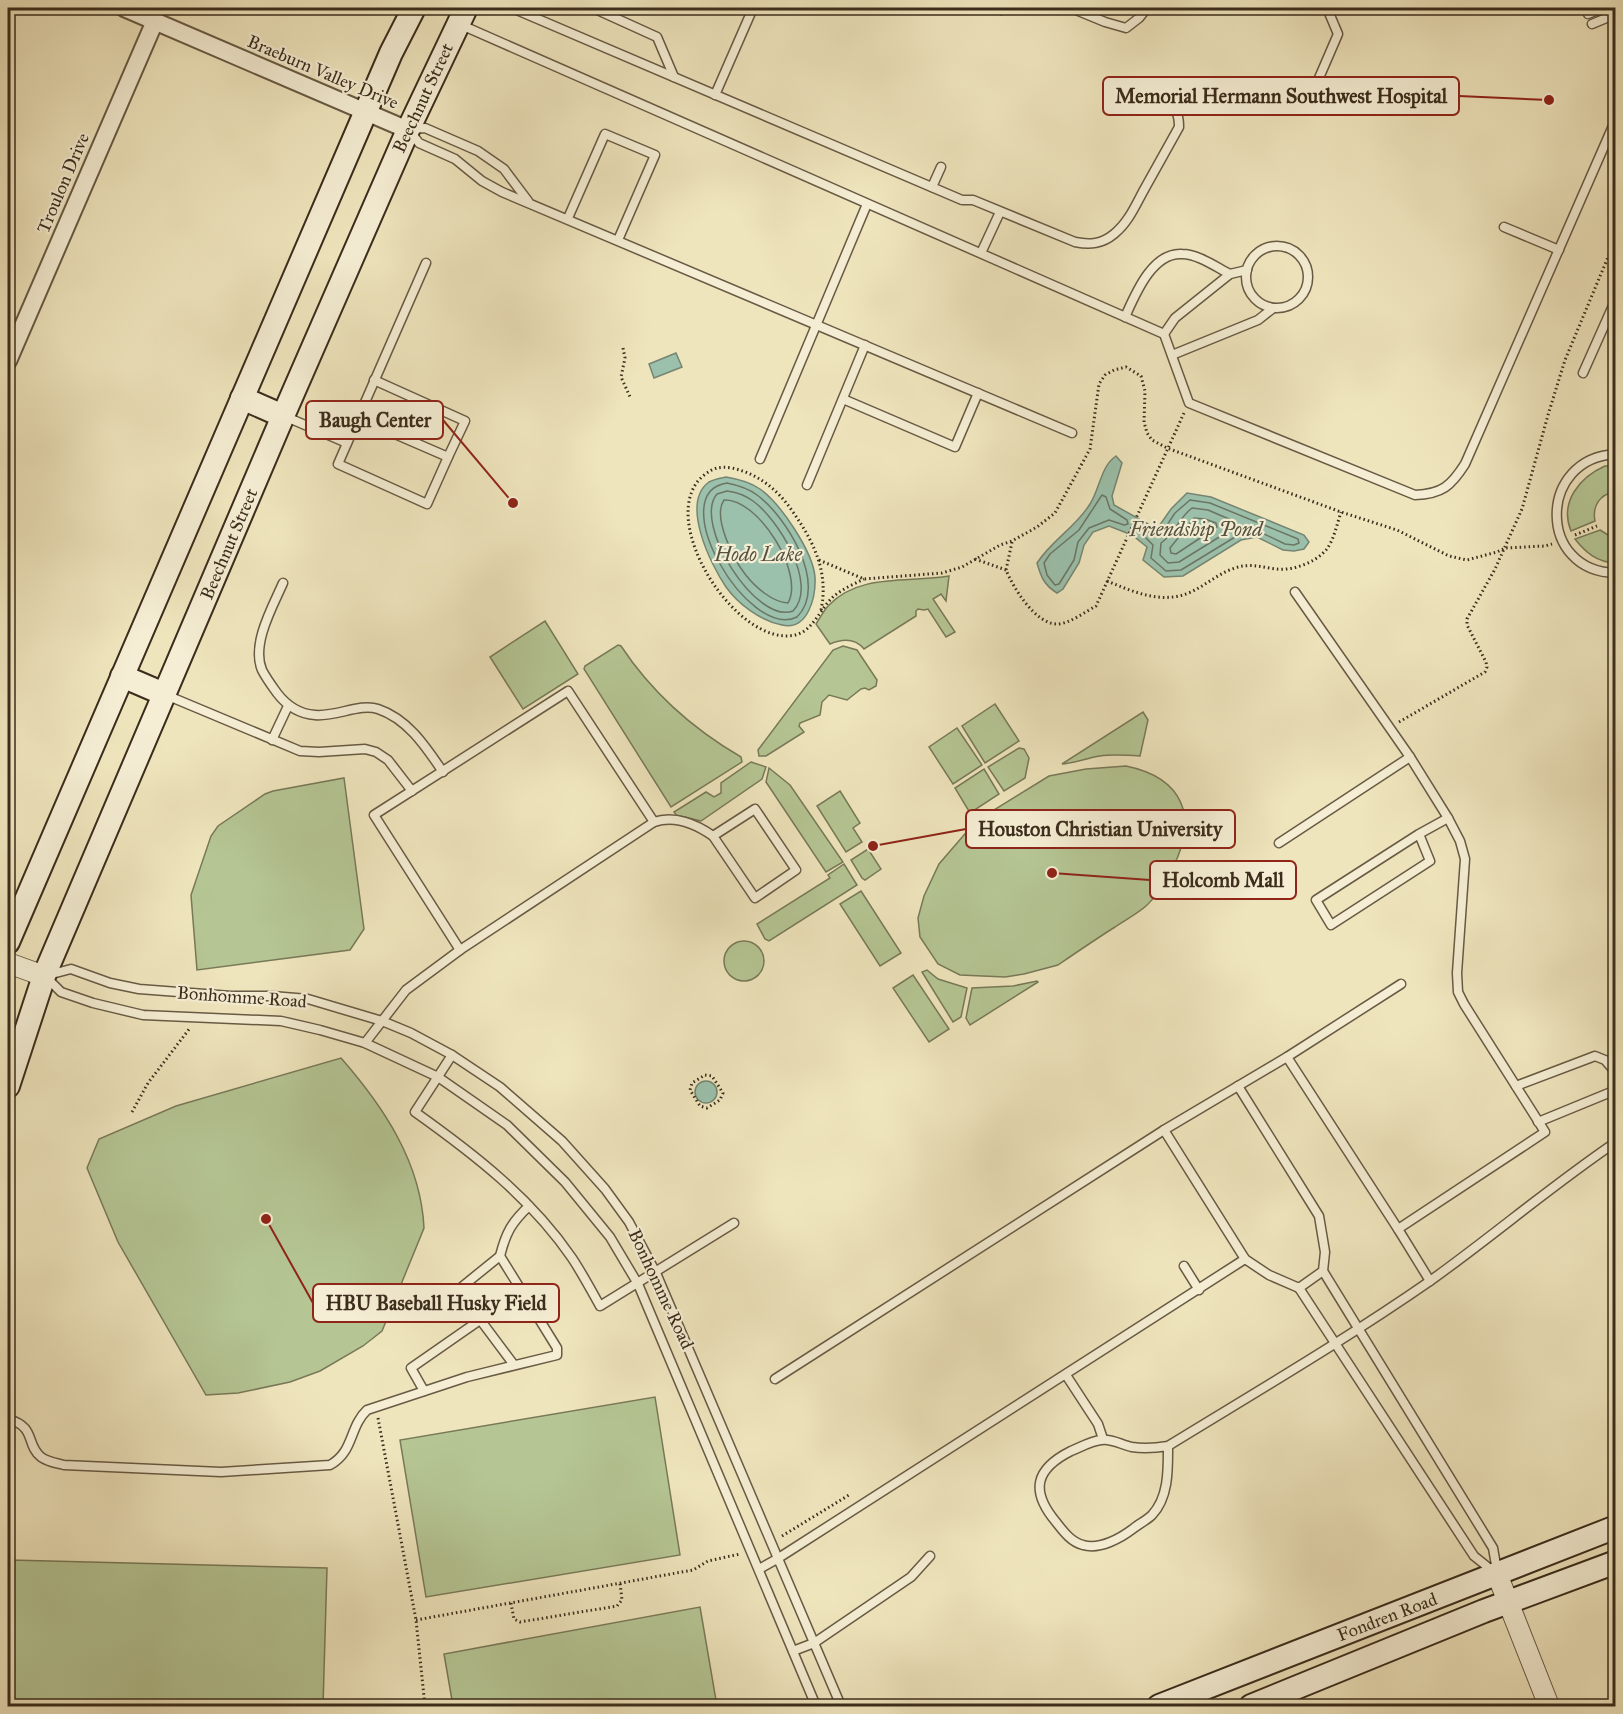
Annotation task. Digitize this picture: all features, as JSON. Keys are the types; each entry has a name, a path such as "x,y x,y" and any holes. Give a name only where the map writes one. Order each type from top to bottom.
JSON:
{"main road":[{"path":"8,942 391,53 414,8"},
{"name":"Beechnut Street","path":"8,1086 44,976 408,130 462,16"},
{"path":"242,398 284,416"},
{"path":"122,676 164,694"},
{"name":"Fondren Road","path":"1158,1707 1616,1527"},
{"name":"Fondren Road","path":"1251,1707 1507,1602 1616,1562"}],"street":[{"name":"Braeburn Valley Drive","path":"124,8 408,130"},
{"name":"Troulon Drive","path":"8,361 154,21"},
{"name":"Bonhomme Road","path":"8,963 44,976"},
{"path":"1497,1574 1549,1707"}],"lane":[{"path":"512,8 962,200 973,200 1075,242 1088,245 1101,242 1113,235 1131,213 1179,127 1176,110 1167,104"},
{"path":"593,8 657,37 674,77"},
{"path":"715,95 753,8"},
{"path":"1071,8 1126,28 1147,8"},
{"path":"1319,78 1338,34 1327,8"},
{"path":"1588,14 1603,8"},
{"path":"1592,24 1616,14"},
{"path":"462,16 867,204 1164,334 1189,403 1415,495 1436,493 1458,476 1465,464 1616,119"},
{"path":"408,130 425,128 478,151 504,169 528,201"},
{"path":"408,130 419,143 455,159 482,181 1072,433"},
{"path":"568,218 605,134 655,155 618,240"},
{"path":"455,159 463,144"},
{"path":"932,187 941,167"},
{"path":"760,459 867,204"},
{"path":"981,253 1000,212"},
{"path":"1504,227 1559,250"},
{"path":"1287,247 1304,260 1309,280 1301,299 1282,309 1272,309 1254,299 1248,290 1247,270 1251,261 1266,248 1287,247"},
{"path":"1125,317 1146,276 1164,259 1173,254 1193,256 1230,274"},
{"path":"374,380 465,421 427,504 338,464 374,380 426,262"},
{"path":"1164,334 1175,318 1230,274 1247,270"},
{"path":"1583,373 1616,299"},
{"path":"1172,355 1258,320 1272,309"},
{"path":"807,485 866,345"},
{"path":"843,399 955,447 978,393"},
{"path":"284,416 347,443"},
{"path":"358,418 448,457"},
{"path":"1616,454 1593,458 1575,469 1562,485 1556,503 1556,522 1561,540 1572,555 1587,567 1605,573 1616,573"},
{"path":"1605,573 1616,582"},
{"path":"283,583 260,641 261,668 288,705 300,712 316,715 353,711 361,707 383,711 412,731 443,771"},
{"path":"1294,592 1410,757 1460,841 1465,859 1457,973 1458,992 1545,1132 1398,1229"},
{"path":"460,950 374,815 568,692 654,822"},
{"path":"164,694 300,751 365,749 376,752 388,760 412,791"},
{"path":"272,740 288,705"},
{"path":"1279,843 1410,757"},
{"path":"365,1043 406,990 460,950 654,822 670,819 688,823 713,836 754,898 796,870 754,808 713,836"},
{"path":"1419,834 1430,861 1331,925 1316,900 1419,834 1448,818"},
{"name":"Bonhomme Road","path":"44,976 71,969 139,989 308,999 382,1021 411,1033 452,1055 500,1087 562,1142 611,1197 629,1222 656,1273 841,1707"},
{"name":"Bonhomme Road","path":"44,976 61,992 93,1003 142,1014 281,1021 365,1043 438,1077 507,1125 565,1182 610,1237 638,1284 816,1707"},
{"path":"775,1379 1164,1130 1287,1058 1401,984"},
{"path":"452,1055 415,1112 496,1174 529,1206 573,1259 600,1306 734,1223"},
{"path":"1516,1086 1595,1056 1605,1060 1616,1072"},
{"path":"1287,1058 1430,1281"},
{"path":"1238,1086 1319,1216 1325,1252 1323,1271 1493,1548 1497,1574"},
{"path":"1538,1122 1616,1090"},
{"path":"1164,1130 1245,1259 1269,1275 1299,1287 1474,1556 1497,1574"},
{"path":"1168,1446 1168,1478 1162,1499 1152,1515 1126,1534 1110,1541 1096,1546 1083,1545 1069,1538 1047,1511 1041,1499 1039,1486 1041,1476 1048,1465 1079,1448 1103,1439 1131,1446 1151,1448 1168,1446 1358,1330 1430,1281 1569,1174 1616,1142"},
{"path":"514,1365 458,1290 500,1256 506,1235 513,1222 529,1206"},
{"path":"8,1419 19,1422 27,1429 35,1451 42,1457 64,1465 231,1471 330,1465 340,1459 346,1451 360,1417 367,1410 467,1377 557,1355 557,1348 500,1256"},
{"path":"759,1569 1245,1259"},
{"path":"1184,1266 1199,1290"},
{"path":"1299,1287 1323,1271"},
{"path":"424,1391 411,1368 480,1320"},
{"path":"1066,1375 1098,1424 1103,1439"},
{"path":"793,1651 814,1643 911,1577 930,1556"}],"path":[{"path":"1390,728 1485,672 1486,662 1467,625 1467,619 1505,548 1522,509 1565,360 1616,238"},
{"path":"623,348 625,357 621,377 631,399"},
{"path":"821,610 824,596 823,573 819,560 807,535 781,496 763,480 742,471 721,467 706,473 698,480 689,498 688,520 701,563 729,607 756,627 782,636 796,635 804,631 834,596 864,579 942,573 962,567 1037,527 1055,513 1090,449 1099,384 1105,375 1126,367 1141,376 1145,391 1144,422 1152,440 1167,448 1341,512 1397,530 1441,552 1467,560 1505,548 1545,546 1597,526"},
{"path":"1012,541 1006,570 1025,602 1038,616 1057,624 1096,606 1189,403"},
{"path":"1107,581 1143,595 1163,598 1191,592 1235,568 1249,564 1278,569 1295,567 1314,559 1325,551 1332,539 1341,512"},
{"path":"975,559 1006,570"},
{"path":"819,560 864,579"},
{"path":"132,1112 148,1083 190,1031 192,1018"},
{"path":"705,1075 712,1076 723,1093 720,1100 706,1108 700,1106 690,1090 692,1083 705,1075"},
{"path":"376,1407 416,1620 425,1707"},
{"path":"772,1543 849,1495"},
{"path":"416,1620 693,1570 708,1561 752,1551"},
{"path":"511,1603 514,1619 520,1622 617,1605 622,1600 620,1583"}],"shaded area":[{"path":"1605,466 1615,466 1615,492 1605,495 1598,502 1595,521 1571,531 1568,510 1574,492 1587,477"},
{"path":"1600,530 1615,537 1615,563 1592,556 1575,539"},
{"path":"949,576 946,601 941,594 933,599 955,632 946,637 928,609 918,609 916,616 864,649 857,643 848,641 830,644 816,624 829,605 841,595 855,588 885,581"},
{"path":"545,621 578,674 523,709 490,657"},
{"path":"618,645 675,709 706,734 741,757 742,762 671,807 584,669 585,666"},
{"path":"843,646 857,650 877,680 876,686 869,690 861,689 847,700 829,695 822,702 820,715 800,723 799,726 804,732 766,756 759,756 758,750 833,650"},
{"path":"995,704 1019,741 985,763 962,726"},
{"path":"1143,712 1148,720 1140,756 1105,755 1062,764"},
{"path":"957,728 982,765 953,784 929,747"},
{"path":"1019,748 1024,749 1029,758 1025,778 1004,791 988,767"},
{"path":"751,762 766,767 762,779 701,821 676,815 674,812 706,792 714,797 721,793 721,783"},
{"path":"1126,766 1146,772 1173,790 1181,803 1185,817 1180,850 1167,879 1150,902 1139,912 1058,965 1005,977 960,975 938,964 920,937 918,918 924,896 939,864 976,821 1049,776 1086,769"},
{"path":"769,768 790,785 843,862 826,872 766,782"},
{"path":"984,769 999,794 970,813 955,788"},
{"path":"344,778 364,929 350,950 197,970 191,895 211,836 218,826 265,794"},
{"path":"840,791 860,823 853,828 862,842 846,852 817,806"},
{"path":"868,849 881,869 865,880 851,860"},
{"path":"844,864 857,885 769,941 765,939 757,924 830,878 828,875"},
{"path":"861,891 901,953 880,966 840,904"},
{"path":"744,941 758,947 764,961 758,975 744,981 730,975 724,961 730,947"},
{"path":"927,970 938,979 967,988 961,1017 953,1022 922,972"},
{"path":"913,975 949,1029 929,1042 893,988"},
{"path":"1037,981 970,1025 966,1018 972,988 1013,986"},
{"path":"341,1058 385,1115 397,1136 416,1180 424,1228 382,1331 363,1346 320,1371 290,1382 238,1393 206,1395 118,1242 87,1168 99,1139 176,1106"},
{"path":"655,1397 680,1555 426,1597 400,1440"},
{"path":"10,1560 327,1568 323,1706 8,1706"},
{"path":"700,1607 717,1706 453,1706 444,1654"}],"water":[{"path":"676,353 682,367 654,378 649,364"},
{"name":"Friendship Pond","path":"1116,456 1122,463 1112,496 1114,505 1157,529 1171,509 1187,493 1211,497 1304,535 1309,542 1304,549 1294,551 1283,550 1257,537 1241,540 1183,576 1164,577 1143,560 1147,547 1132,535 1109,526 1093,532 1084,545 1079,563 1063,589 1057,593 1044,580 1037,563 1090,504 1107,465"},
{"name":"Hodo Lake","path":"726,477 752,484 768,496 795,529 809,555 815,577 814,594 809,611 798,623 782,625 774,623 743,605 726,587 706,550 698,519 697,504 701,492 709,482"},
{"path":"706,1081 714,1084 717,1092 714,1100 706,1103 698,1100 695,1092 698,1084"}],"place":[{"name":"Memorial Hermann Southwest Hospital","path":"1549,100"},
{"name":"Baugh Center","path":"513,503"},
{"name":"Houston Christian University","path":"873,846"},
{"name":"Holcomb Mall","path":"1052,873"},
{"name":"HBU Baseball Husky Field","path":"266,1219"}]}
